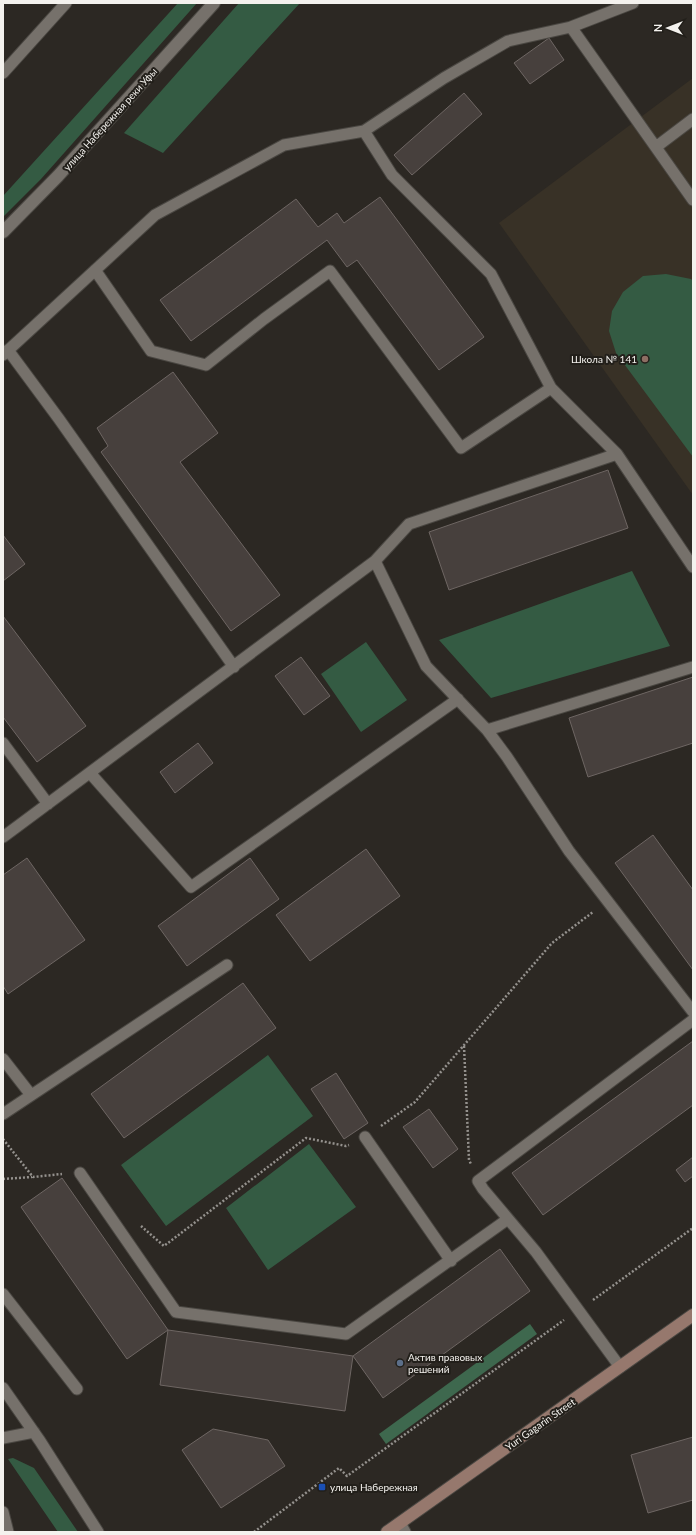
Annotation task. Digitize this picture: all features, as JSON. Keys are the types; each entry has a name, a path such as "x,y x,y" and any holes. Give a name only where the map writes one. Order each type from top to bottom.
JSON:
{"main road":[{"name":"Yuri Gagarin Street","path":"387,1532 402,1527 693,1315"}],"street":[{"name":"улица Набережная реки Уфы","path":"3,232 58,176 214,3"}],"lane":[{"path":"3,73 66,3"},
{"path":"234,667 6,353 155,215 284,145 364,131 444,78 508,41 571,27 633,3"},
{"path":"571,27 693,200"},
{"path":"656,147 693,119"},
{"path":"364,131 392,175 491,274 551,388 617,454 693,567"},
{"path":"95,270 150,351 206,365 264,319 330,271 462,448 551,388"},
{"path":"3,837 375,562 408,524 617,454"},
{"path":"375,562 426,666 487,730 507,756 569,851 693,1012"},
{"path":"487,730 693,667"},
{"path":"90,773 191,887 458,700"},
{"path":"3,743 48,804"},
{"path":"3,1114 227,965"},
{"path":"620,1367 536,1252 478,1181 693,1020"},
{"path":"3,1059 31,1095"},
{"path":"365,1138 451,1261"},
{"path":"80,1173 176,1312 346,1334 451,1261 508,1219"},
{"path":"3,1294 77,1389"},
{"path":"3,1388 34,1432 98,1532"},
{"path":"3,1438 34,1432"},
{"path":"3,1512 8,1532"}],"path":[{"path":"140,1225 164,1246 306,1138 346,1146 365,1138 415,1102 552,943 607,901"},
{"path":"464,1045 469,1160 478,1181"},
{"path":"3,1139 33,1177"},
{"path":"3,1179 80,1173"},
{"path":"254,1532 339,1468 347,1476 693,1228"}],"shaded area":[{"name":"Школа № 141","path":"693,78 693,495 499,223"}],"green space":[{"path":"178,3 197,3 41,179 3,217 3,196"},
{"path":"239,3 300,3 163,153 124,133"},
{"path":"666,274 691,279 693,281 693,457 616,353 609,331 612,311 623,292 643,276"},
{"path":"632,571 670,646 491,698 439,640"},
{"path":"366,642 407,700 361,732 321,674"},
{"path":"268,1055 313,1116 166,1226 121,1165"},
{"path":"309,1144 356,1207 268,1270 226,1208"},
{"path":"530,1324 537,1334 386,1444 379,1434"},
{"path":"13,1458 34,1468 78,1532 58,1532 8,1459"}],"building":[{"path":"549,38 564,60 530,84 514,63"},
{"path":"464,93 482,114 412,175 394,155"},
{"path":"380,197 484,337 439,370 357,260 347,267 327,240 191,341 160,300 296,199 318,227 337,213 344,223"},
{"path":"173,372 218,433 180,462 280,595 231,631 101,452 108,446 97,428"},
{"path":"608,470 628,528 449,590 429,532"},
{"path":"3,535 25,564 3,581"},
{"path":"3,616 86,726 37,762 3,717"},
{"path":"301,657 330,696 304,715 275,676"},
{"path":"693,677 693,743 588,777 569,718"},
{"path":"198,743 213,763 175,793 160,772"},
{"path":"653,835 693,890 693,970 615,863"},
{"path":"366,849 400,896 310,961 276,915"},
{"path":"27,858 85,940 8,994 3,986 3,875"},
{"path":"250,858 279,899 187,966 158,926"},
{"path":"243,983 276,1028 124,1138 91,1094"},
{"path":"693,1041 693,1105 543,1215 512,1173"},
{"path":"336,1073 368,1123 344,1139 311,1089"},
{"path":"429,1109 458,1149 433,1168 403,1127"},
{"path":"693,1157 693,1176 685,1182 676,1170"},
{"path":"62,1178 168,1330 127,1359 21,1207"},
{"path":"500,1249 530,1291 383,1398 353,1356"},
{"path":"168,1330 353,1356 345,1411 160,1385"},
{"path":"213,1429 268,1440 285,1466 221,1508 182,1450"},
{"path":"693,1437 693,1500 648,1513 631,1455"}],"place":[{"name":"Школа № 141","path":"645,359"},
{"name":"Актив правовых решений","path":"400,1363"},
{"name":"улица Набережная","path":"322,1487"}]}
